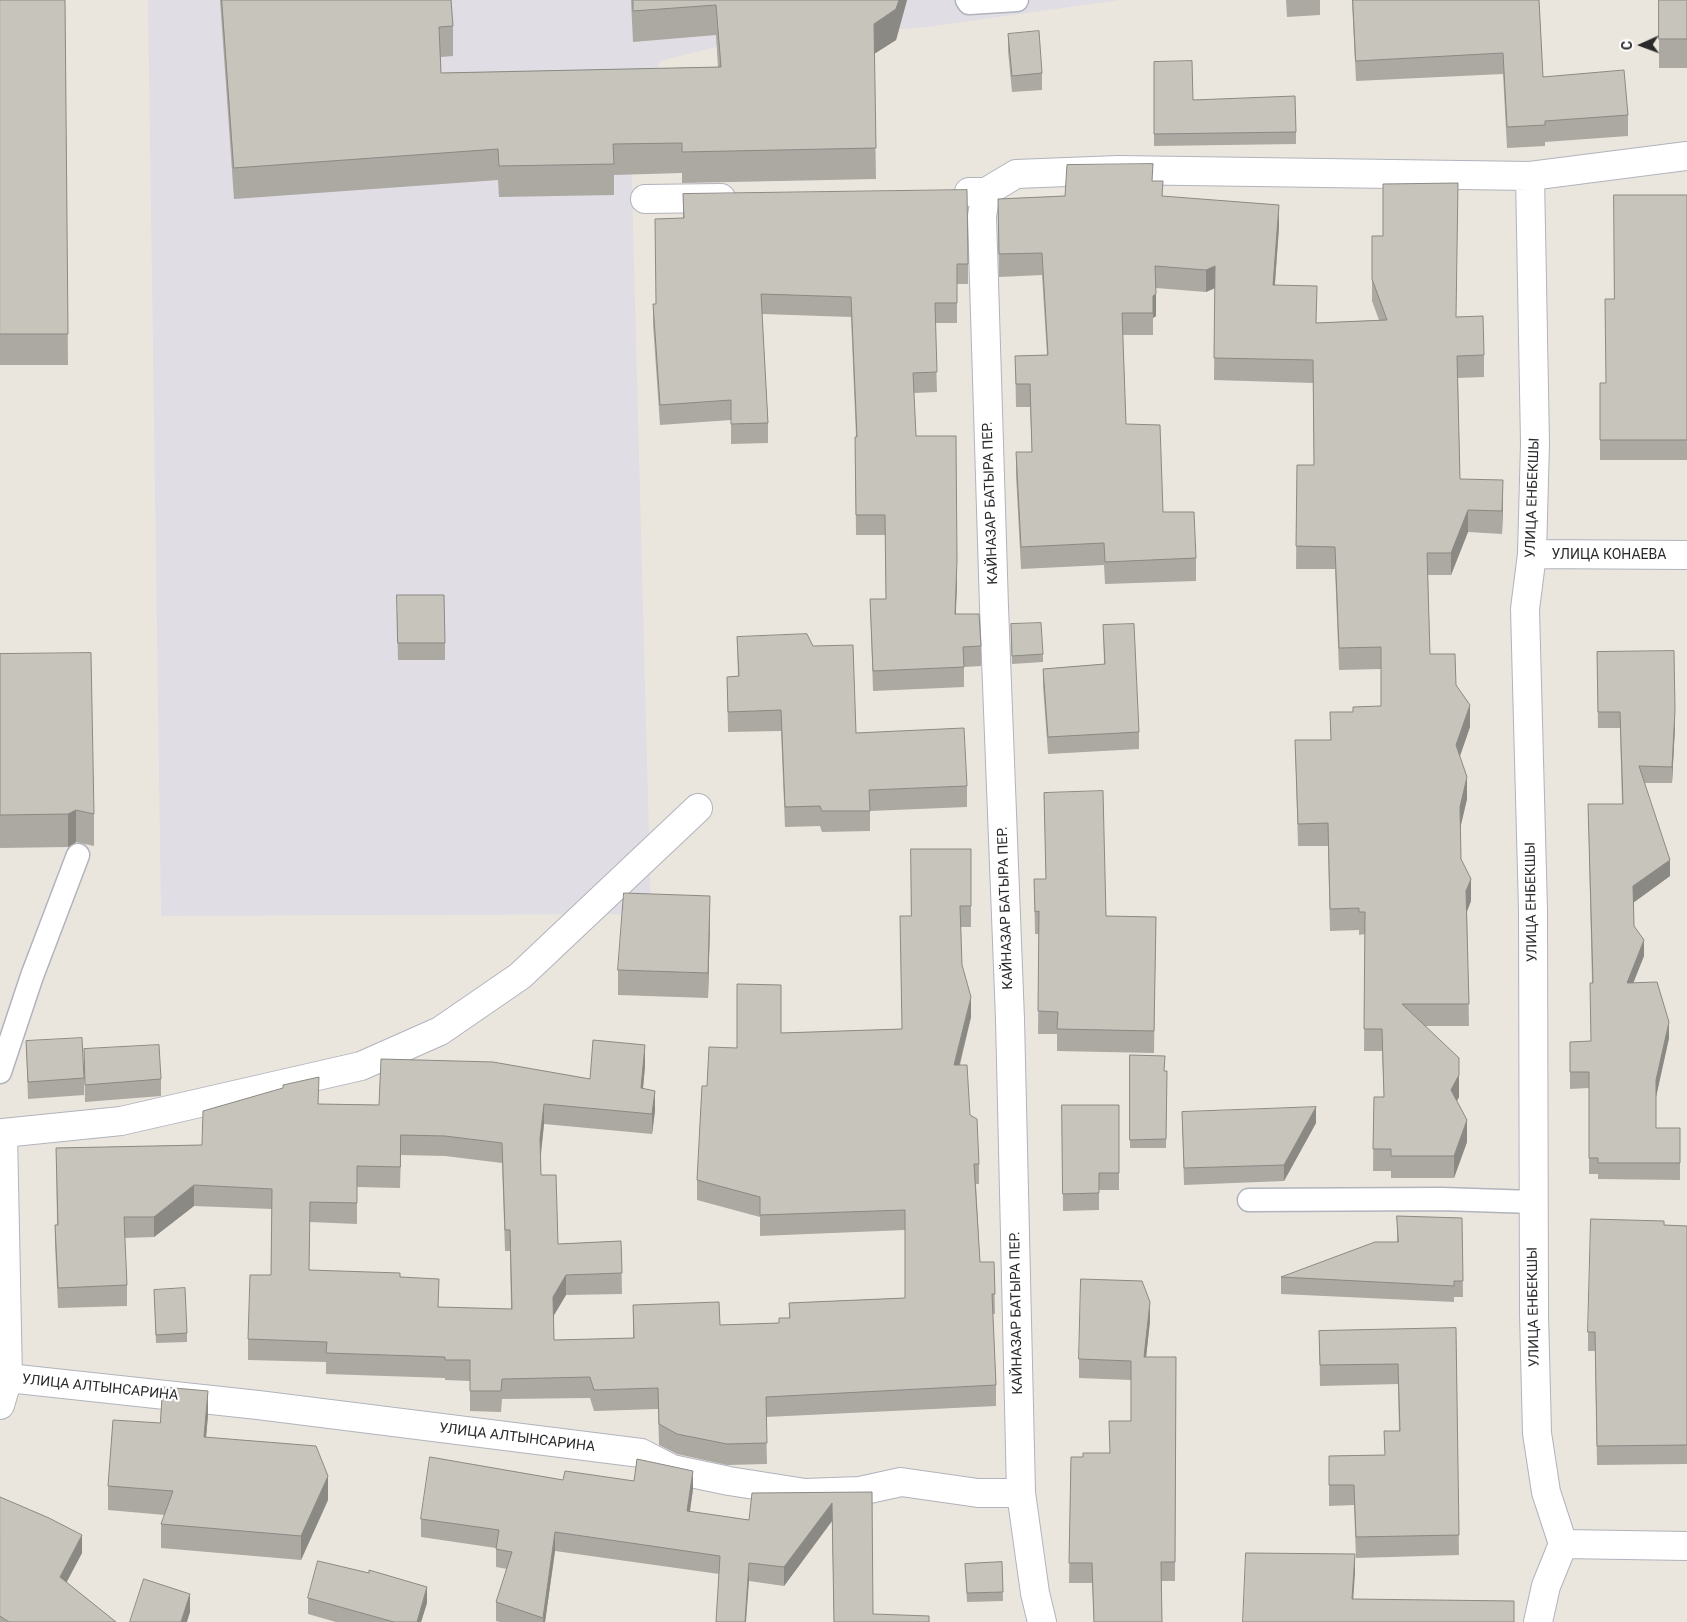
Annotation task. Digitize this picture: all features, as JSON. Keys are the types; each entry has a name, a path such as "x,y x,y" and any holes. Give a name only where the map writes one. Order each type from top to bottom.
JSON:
{"street":[{"path":"947,193 986,192 1016,174 1118,170 1530,176 1687,156"},
{"name":"УЛИЦА ЕНБЕКШЫ","path":"1530,176 1535,443 1532,554 1525,609 1533,910 1533,1202 1537,1433 1546,1492 1562,1544"},
{"name":"КАЙНАЗАР БАТЫРА ПЕР.","path":"986,192 982,226 993,597 1010,1009 1021,1493 1042,1622"},
{"path":"645,199 742,197"},
{"name":"УЛИЦА КОНАЕВА","path":"1532,554 1687,555"},
{"path":"2,1132 121,1121 361,1066 440,1031 520,976 698,808"},
{"name":"УЛИЦА АЛТЫНСАРИНА","path":"0,1405 8,1378 2,1132"},
{"name":"УЛИЦА АЛТЫНСАРИНА","path":"8,1378 258,1405 641,1453 672,1469 729,1481 805,1493 860,1491 901,1482 978,1493 1021,1493"},
{"path":"1538,1622 1546,1586 1562,1544 1687,1546"}],"lane":[{"path":"967,0 969,3 1017,0"},
{"path":"0,1072 78,855"},
{"path":"1249,1200 1442,1199 1533,1202"}],"shaded area":[{"path":"148,0 1120,0 927,27 740,41 660,61 631,150 651,914 161,916"}],"building":[{"path":"0,0 65,0 68,334 0,334"},
{"path":"222,0 451,0 453,26 439,27 441,73 721,67 716,5 633,11 633,0 899,0 896,9 874,24 876,148 682,152 682,143 613,144 614,164 499,166 498,149 234,168"},
{"path":"1353,0 1539,0 1543,77 1624,70 1628,115 1545,121 1545,125 1507,127 1503,53 1356,61"},
{"path":"1659,0 1687,0 1687,39 1659,39"},
{"path":"1039,31 1042,73 1012,76 1008,34"},
{"path":"1192,61 1193,100 1295,96 1296,132 1154,134 1154,62"},
{"path":"1153,164 1152,181 1163,181 1162,196 1279,205 1273,285 1317,286 1316,323 1387,320 1372,279 1372,236 1383,236 1383,184 1458,183 1456,317 1483,316 1484,355 1457,356 1460,479 1503,480 1502,511 1468,510 1451,553 1427,553 1430,654 1455,654 1456,685 1470,705 1456,745 1467,777 1460,807 1461,859 1471,879 1466,891 1469,1004 1402,1004 1459,1058 1459,1075 1451,1090 1467,1120 1454,1156 1391,1156 1391,1149 1373,1149 1374,1097 1384,1097 1382,1029 1364,1029 1365,912 1359,912 1359,908 1330,909 1328,823 1298,824 1295,740 1331,740 1330,712 1353,712 1353,707 1381,706 1381,647 1339,648 1335,547 1296,546 1297,465 1314,465 1313,360 1214,358 1215,266 1206,270 1155,266 1156,294 1153,296 1153,313 1122,313 1126,424 1160,425 1163,512 1194,512 1196,558 1105,562 1104,543 1021,547 1016,452 1032,452 1030,384 1016,384 1015,356 1048,355 1042,253 999,254 998,199 1065,196 1067,165"},
{"path":"967,190 968,264 957,264 957,303 935,303 937,372 913,373 916,436 956,436 957,560 955,614 979,614 981,646 963,647 964,667 873,671 870,599 886,599 885,515 856,515 855,437 857,437 851,297 761,294 768,423 731,424 731,400 660,405 653,304 656,304 655,219 684,218 683,194"},
{"path":"1614,195 1687,195 1687,440 1600,440 1600,383 1606,383 1605,299 1614,299"},
{"path":"397,595 444,595 445,643 398,643"},
{"path":"1041,623 1043,654 1012,656 1011,624"},
{"path":"1134,624 1139,732 1048,737 1043,669 1105,664 1103,625"},
{"path":"807,634 813,646 853,645 856,733 964,728 967,786 869,790 870,811 822,811 820,806 785,807 781,710 728,712 727,677 739,676 737,637"},
{"path":"1674,651 1675,710 1672,767 1639,766 1670,860 1633,886 1634,926 1644,940 1627,983 1657,982 1669,1022 1656,1080 1656,1128 1680,1128 1680,1163 1598,1163 1598,1158 1589,1158 1589,1072 1570,1072 1570,1042 1591,1041 1590,983 1593,983 1588,804 1623,804 1620,712 1598,712 1597,652"},
{"path":"91,653 94,814 76,810 68,814 0,815 0,654"},
{"path":"1103,791 1106,916 1156,917 1154,1031 1057,1029 1058,1012 1038,1011 1039,911 1035,912 1034,879 1046,879 1044,793"},
{"path":"911,849 971,849 971,906 960,906 962,965 971,997 954,1065 967,1065 970,1115 977,1119 979,1164 974,1164 980,1262 994,1262 995,1294 992,1294 996,1385 766,1397 767,1443 727,1444 677,1434 659,1424 658,1388 594,1390 590,1377 502,1379 501,1391 470,1391 470,1360 445,1360 445,1357 326,1353 327,1342 248,1339 250,1275 271,1275 272,1189 194,1185 154,1217 124,1217 127,1285 58,1288 55,1225 58,1225 56,1148 202,1145 203,1111 283,1088 283,1085 319,1077 318,1104 379,1105 381,1059 493,1062 590,1079 593,1040 645,1045 641,1088 655,1091 652,1114 544,1104 540,1139 541,1175 556,1175 558,1244 621,1241 622,1273 566,1275 553,1297 554,1340 634,1338 633,1305 719,1302 720,1325 779,1323 779,1318 790,1318 789,1303 905,1298 905,1210 760,1215 760,1197 697,1180 702,1086 707,1086 709,1047 737,1048 737,984 781,985 781,1033 902,1029 900,916 911,916","holes":["401,1135 445,1136 502,1143 505,1230 510,1230 512,1309 438,1307 439,1279 400,1277 400,1273 309,1270 310,1202 357,1203 357,1166 400,1167"]},
{"path":"624,893 710,896 708,973 618,970"},
{"path":"82,1038 84,1078 28,1082 26,1041"},
{"path":"159,1045 161,1079 85,1085 84,1049"},
{"path":"1130,1055 1165,1056 1164,1071 1167,1071 1166,1139 1130,1140"},
{"path":"1062,1105 1119,1105 1119,1173 1099,1173 1099,1193 1063,1194"},
{"path":"1316,1107 1284,1165 1184,1168 1182,1112"},
{"path":"1397,1216 1462,1218 1463,1281 1454,1281 1454,1286 1281,1277 1375,1242 1398,1242"},
{"path":"1591,1219 1664,1221 1664,1225 1687,1226 1687,1445 1597,1446 1595,1332 1588,1332"},
{"path":"1081,1279 1142,1281 1150,1302 1144,1357 1176,1357 1175,1562 1161,1562 1162,1622 1094,1622 1092,1563 1069,1563 1071,1457 1083,1457 1083,1453 1110,1453 1109,1421 1131,1421 1131,1361 1079,1359"},
{"path":"185,1288 187,1333 156,1335 154,1290"},
{"path":"1456,1328 1459,1535 1356,1537 1354,1485 1329,1485 1329,1456 1385,1455 1384,1431 1400,1431 1398,1364 1320,1365 1319,1331"},
{"path":"163,1387 208,1391 204,1437 316,1446 328,1476 301,1536 161,1524 173,1491 108,1486 113,1420 160,1423"},
{"path":"430,1457 563,1480 565,1471 634,1481 637,1459 693,1471 687,1511 749,1520 752,1493 872,1492 873,1614 929,1616 929,1622 834,1622 832,1503 784,1567 749,1563 745,1622 716,1622 720,1556 555,1532 543,1618 496,1602 512,1552 496,1549 499,1530 421,1519"},
{"path":"0,1497 49,1518 82,1535 60,1577 116,1622 9,1622 0,1616"},
{"path":"1246,1553 1355,1554 1352,1599 1514,1601 1514,1622 1243,1622"},
{"path":"318,1561 369,1573 369,1570 427,1587 417,1622 394,1622 308,1598"},
{"path":"1002,1562 1003,1592 967,1593 965,1564"},
{"path":"144,1579 190,1594 181,1622 130,1622"}]}
